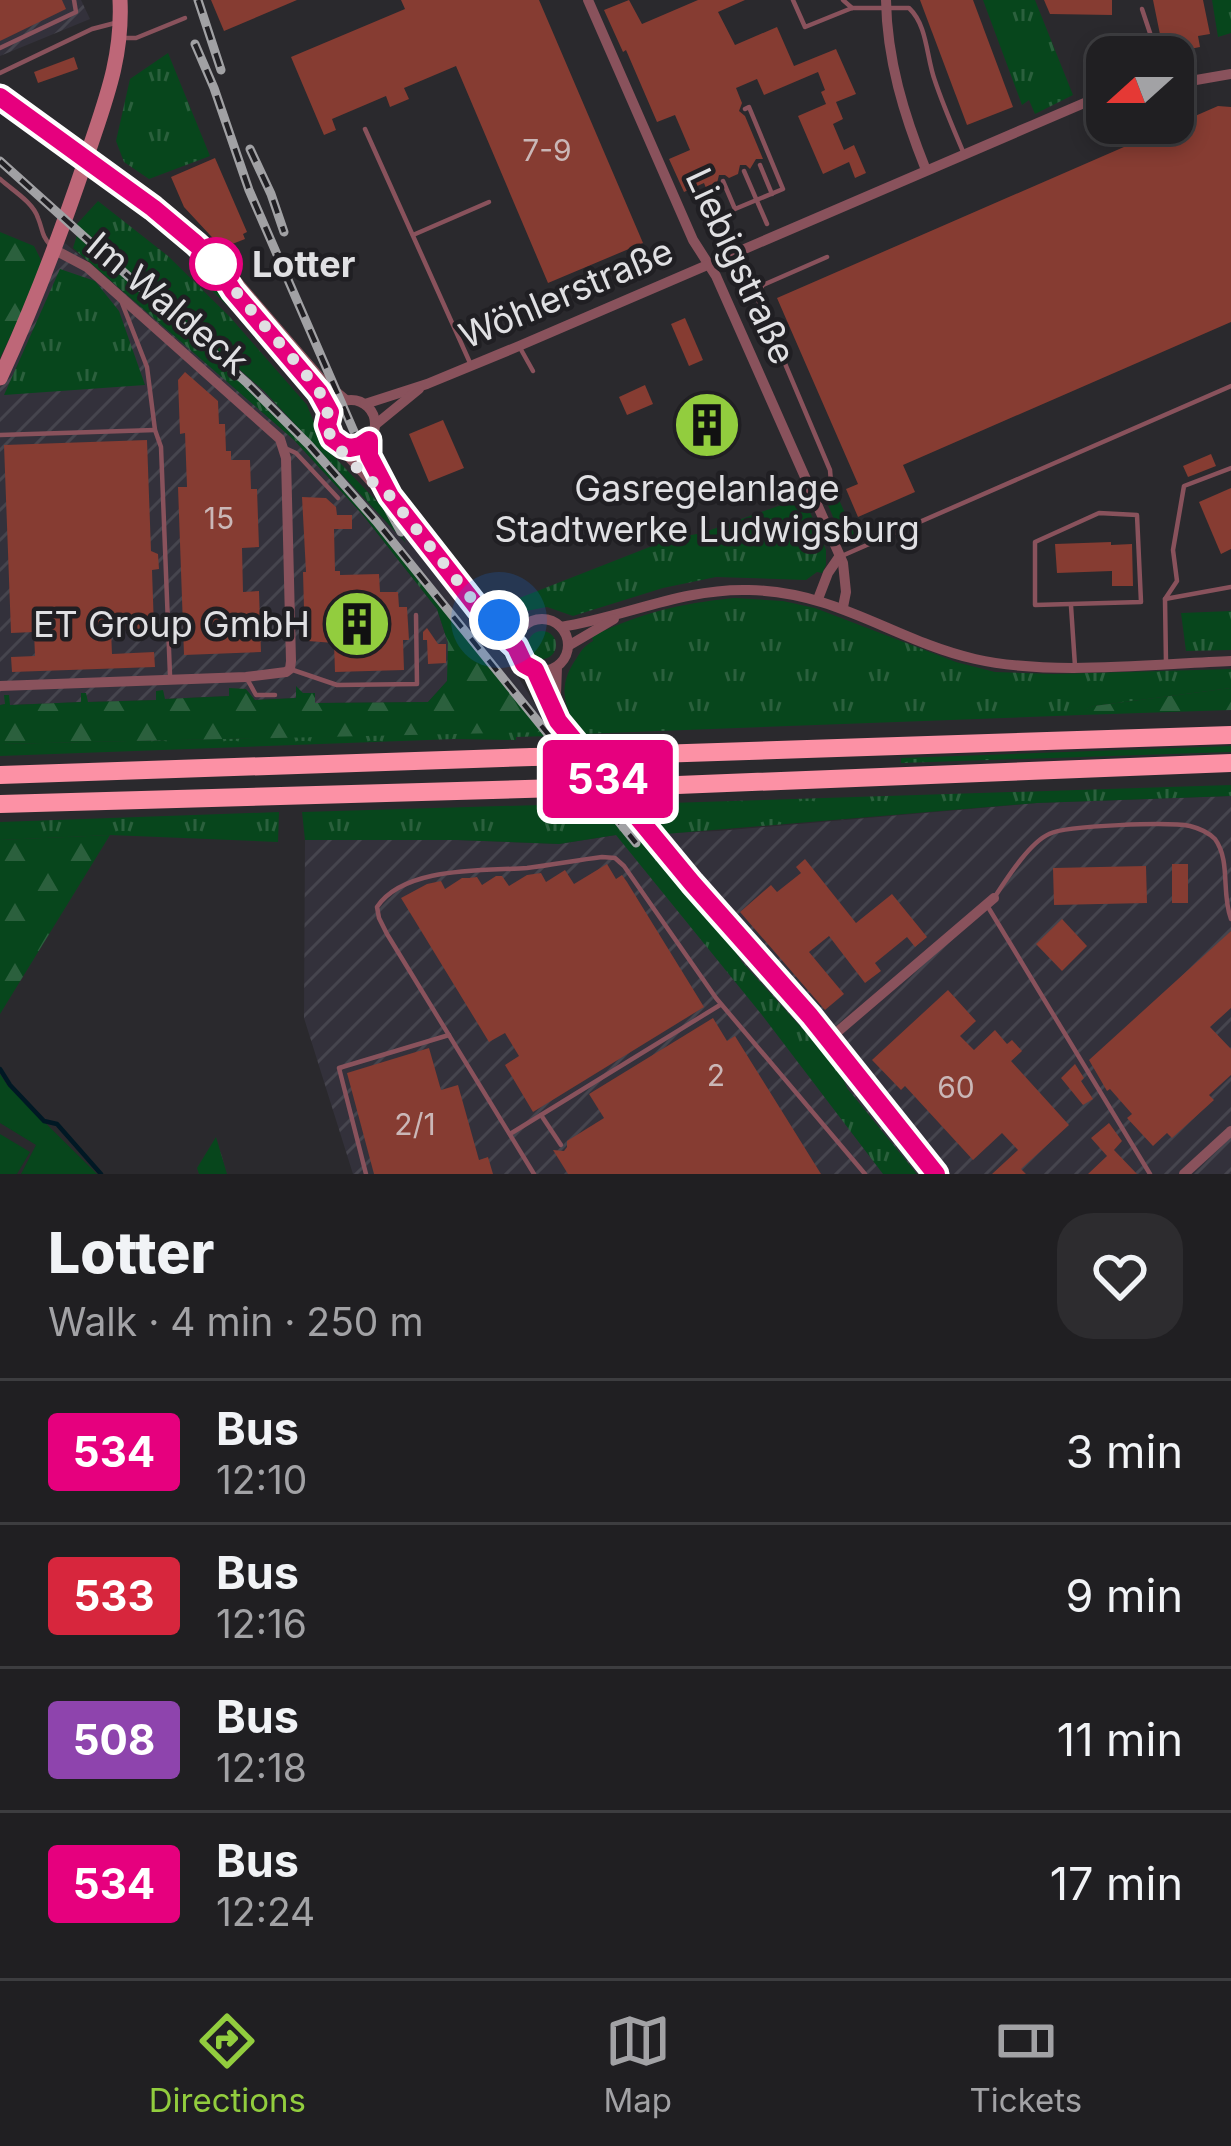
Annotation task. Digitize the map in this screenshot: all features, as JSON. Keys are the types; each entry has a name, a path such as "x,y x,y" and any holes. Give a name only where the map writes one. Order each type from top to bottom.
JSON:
{"highway":[{"path":"0,775 1231,735"},
{"path":"0,804 653,786 1231,763"}],"street":[{"path":"58,242 113,82 120,0"},
{"name":"Liebigstraße","path":"588,0 839,557 845,582 843,608"},
{"path":"886,4 890,58 926,170"},
{"path":"1194,80 1231,74"},
{"path":"0,97 153,208 230,273 322,380 346,400"},
{"name":"Wöhlerstraße","path":"365,404 519,346 1086,102"},
{"name":"Im Waldeck","path":"0,378 58,242 275,434 285,448"},
{"path":"214,261 319,392 330,412 328,432 373,484 390,496"},
{"name":"Wöhlerstraße","path":"375,425 427,384"},
{"path":"330,412 346,400 365,404 375,425 369,456 390,496 496,630 516,647 524,664 542,671 557,667 568,646 561,627 538,619 523,627 516,647"},
{"path":"337,443 350,448 369,440"},
{"path":"0,686 246,677 290,669 285,448"},
{"path":"818,599 839,557"},
{"path":"561,627 716,590 778,591 818,599 958,655 1016,666 1231,661"},
{"path":"483,613 523,627"},
{"path":"568,646 621,614"},
{"path":"557,667 556,695 564,727"},
{"path":"535,670 564,727 829,1039 936,1174"},
{"path":"829,1039 991,901"},
{"path":"1184,1174 1231,1131"}],"lane":[{"path":"0,48 76,12 74,0"},
{"path":"793,0 805,27 852,8 886,4 909,8 917,15 935,80 964,154"},
{"path":"843,0 852,8"},
{"path":"1142,9 1151,36"},
{"path":"0,73 109,23 136,38 184,18"},
{"path":"723,181 734,209 783,189 749,107 745,109"},
{"path":"365,129 471,365"},
{"path":"760,165 772,194"},
{"path":"744,171 767,224"},
{"path":"0,179 32,208 40,232 58,242"},
{"path":"412,235 489,202"},
{"path":"810,493 830,482 830,470 756,295 763,284 827,257"},
{"path":"117,292 147,367 161,447 170,680"},
{"path":"519,346 533,371"},
{"path":"839,557 1231,386"},
{"path":"0,435 155,430"},
{"path":"285,448 338,498"},
{"path":"1166,663 1165,599 1177,580 1173,550 1184,486 1231,468"},
{"path":"1099,514 1137,515 1141,602 1071,604 1035,605 1035,542 1099,514"},
{"path":"1165,599 1231,587"},
{"path":"1071,604 1075,666"},
{"path":"290,669 337,685 417,684 416,615"},
{"path":"246,677 256,695 275,694"},
{"path":"1150,1174 991,901 1010,873 1048,834 1095,826 1189,826 1211,835 1224,851 1231,920"},
{"path":"534,1174 387,934 377,907 397,890 460,870 602,857 615,858 625,866 722,1004 865,1174"},
{"path":"510,1134 722,1004"},
{"path":"366,1174 339,1068 449,1035"},
{"path":"541,1115 561,1145"}],"shaded area":[{"path":"0,0 81,0 90,19 0,56"},
{"path":"76,225 264,391 401,538 401,528 508,661 550,728 544,732 348,493 217,361 73,231"},
{"path":"59,238 294,440 362,514 437,609 449,663 447,681 428,702 315,703 296,688 297,698 255,700 229,689 230,696 164,699 163,691 157,691 157,700 87,702 86,694 81,694 82,702 10,705 5,696 5,704 0,705 0,378"},
{"path":"1231,796 1231,1174 353,1174 304,1018 305,840 559,844 616,835 718,831 1037,803"}],"green space":[{"path":"983,0 1035,0 1073,95 1035,114 1029,100 1022,105"},
{"path":"1212,0 1231,0 1231,33 1218,37"},
{"path":"168,53 210,156 149,179 124,162 116,141 130,79"},
{"path":"98,201 168,256 230,317 307,405 323,445 387,512 406,543 264,391 76,225"},
{"path":"0,232 34,246 44,266 0,358"},
{"path":"77,235 296,436 441,605 437,609 362,514 294,440 73,248"},
{"path":"60,269 95,281 119,311 145,385 4,395"},
{"path":"212,269 293,367 288,371 205,284"},
{"path":"836,493 857,540 842,538 825,498"},
{"path":"798,499 803,511 810,512 826,550 822,573 806,580 716,577 573,616 547,607 510,614 494,608 670,539 702,533"},
{"path":"734,598 815,608 956,662 995,672 1231,669 1231,688 1094,706 1081,715 581,734 567,707 566,681 592,636 662,610"},
{"path":"441,605 544,732 0,744 4,695 9,695 10,705 81,702 81,693 86,693 88,702 156,700 156,691 163,690 165,699 229,696 229,688 246,689 255,700 296,698 296,686 303,693 315,693 315,703 428,702 447,681 448,643 437,609"},
{"path":"1231,611 1231,650 1186,651 1181,613"},
{"path":"542,631 552,635 556,645 552,655 542,659 532,655 528,645 532,635"},
{"path":"1231,688 1231,710 1081,715 1094,706"},
{"path":"544,731 549,736 516,740 0,756 0,744"},
{"path":"1231,746 1231,752 901,763 901,758"},
{"path":"1231,785 1231,796 1037,803 665,834 637,804"},
{"path":"612,805 840,1071 847,1088 917,1174 883,1174 616,835 559,844 305,840 302,812"},
{"path":"279,812 278,842 110,835 0,840 0,822"},
{"path":"110,835 0,1014 0,840"},
{"path":"0,1074 97,1174 21,1174 36,1145 0,1123"},
{"path":"0,1134 30,1152 17,1174 0,1174"},
{"path":"216,1137 227,1174 199,1174 197,1168"}],"building":[{"path":"0,0 62,0 66,9 0,41"},
{"path":"211,0 297,0 224,31"},
{"path":"401,0 539,0 643,243 548,283 456,66 404,88 409,99 390,107 386,96 332,119 336,130 324,135 291,57 405,9"},
{"path":"629,0 642,24 698,0 745,0 718,12 735,45 777,27 794,66 836,49 856,94 836,102 843,119 833,124 844,150 854,145 866,173 855,178 849,162 823,174 798,116 826,104 818,72 764,95 757,79 736,88 742,103 739,111 763,159 756,159 750,169 740,165 738,174 729,178 719,175 717,183 706,188 704,183 684,192 669,159 690,150 675,115 657,122 604,10"},
{"path":"920,0 973,0 1013,107 967,125"},
{"path":"1044,0 1112,0 1112,15 1050,14"},
{"path":"1153,0 1203,0 1210,34 1198,36 1200,47 1194,48 1194,36 1160,36"},
{"path":"74,57 78,69 38,83 34,72"},
{"path":"1218,106 1231,107 1231,322 903,465 915,492 858,517 846,489 858,484 777,298 1131,144 1194,144 1194,116"},
{"path":"215,158 247,232 245,239 222,248 184,207 171,177"},
{"path":"685,318 703,360 689,366 671,324"},
{"path":"185,372 218,401 219,424 225,424 231,460 250,460 251,489 257,489 259,547 242,548 243,592 259,591 261,652 184,655 178,487 187,487 178,380"},
{"path":"645,385 653,404 627,415 619,397"},
{"name":"Gasregelanlage Stadtwerke Ludwigsburg","path":"707,393 729,403 739,425 729,447 707,457 685,447 675,425 685,403"},
{"path":"443,420 464,468 429,482 409,434"},
{"path":"147,440 151,551 158,554 159,569 152,570 154,628 111,630 112,654 154,652 155,667 12,672 11,657 35,656 34,632 11,633 4,445"},
{"path":"1211,454 1216,466 1188,477 1183,466"},
{"path":"1231,488 1231,549 1221,554 1199,502"},
{"name":"ET Group GmbH","path":"302,497 326,498 337,515 352,515 352,529 334,529 335,571 340,575 379,574 380,592 398,592 399,607 407,607 404,670 335,672 334,643 308,641"},
{"path":"1055,544 1132,544 1133,586 1112,586 1112,571 1057,573"},
{"path":"427,628 438,644 446,644 446,663 428,664 427,640 423,640"},
{"path":"805,859 856,923 892,894 927,937 915,947 907,937 875,963 881,971 865,983 829,936 809,952 844,994 825,1010 740,912 771,885 777,892 801,873 796,867"},
{"path":"607,864 616,879 622,875 627,882 704,1007 533,1112 505,1065 519,1056 505,1033 489,1042 401,898 427,884 441,881 445,889 462,878 477,877 482,885 502,876 509,886 541,873 546,882 565,870 574,884"},
{"path":"1172,864 1188,864 1188,903 1172,903"},
{"path":"1146,866 1147,903 1054,905 1053,868"},
{"path":"1062,919 1087,946 1062,971 1036,944"},
{"path":"1231,931 1231,1008 1210,1027 1231,1049 1231,1075 1209,1095 1214,1100 1172,1138 1167,1133 1153,1146 1127,1118 1132,1114 1107,1091 1089,1060"},
{"path":"948,990 976,1021 960,1036 974,1050 995,1030 1007,1044 1012,1040 1022,1051 1011,1061 1069,1125 1021,1169 1026,1174 992,1174 1018,1150 1002,1133 973,1160 905,1086 901,1090 872,1060"},
{"path":"713,1018 727,1041 735,1036 821,1174 568,1174 553,1150 564,1151 567,1141 604,1118 589,1094"},
{"path":"429,1048 441,1090 458,1085 479,1160 488,1157 493,1174 374,1174 347,1073"},
{"path":"1075,1064 1093,1099 1083,1105 1061,1078"},
{"path":"1109,1123 1122,1141 1114,1150 1137,1174 1088,1174 1107,1156 1091,1138"}],"waterway":[{"path":"0,1069 44,1121 57,1124 101,1174"}],"railway":[{"path":"198,0 221,70"},
{"path":"195,44 249,190 401,532"},
{"path":"250,149 284,232"},
{"path":"0,161 247,383 309,445 636,843"}],"bus line":[{"name":"534","path":"0,97 153,208 214,261 233,291 326,402 332,438 350,448 369,440 369,456 390,496 488,621 516,647 524,664 535,670 558,721 810,1016 936,1174"}],"place":[{"name":"Lotter","path":"216,264"},
{"name":"Gasregelanlage Stadtwerke Ludwigsburg","path":"707,425"},
{"name":"ET Group GmbH","path":"357,624"}],"route":[{"path":"216,264 214,261 233,291 326,402 332,438 390,496 483,613 499,620"}]}
